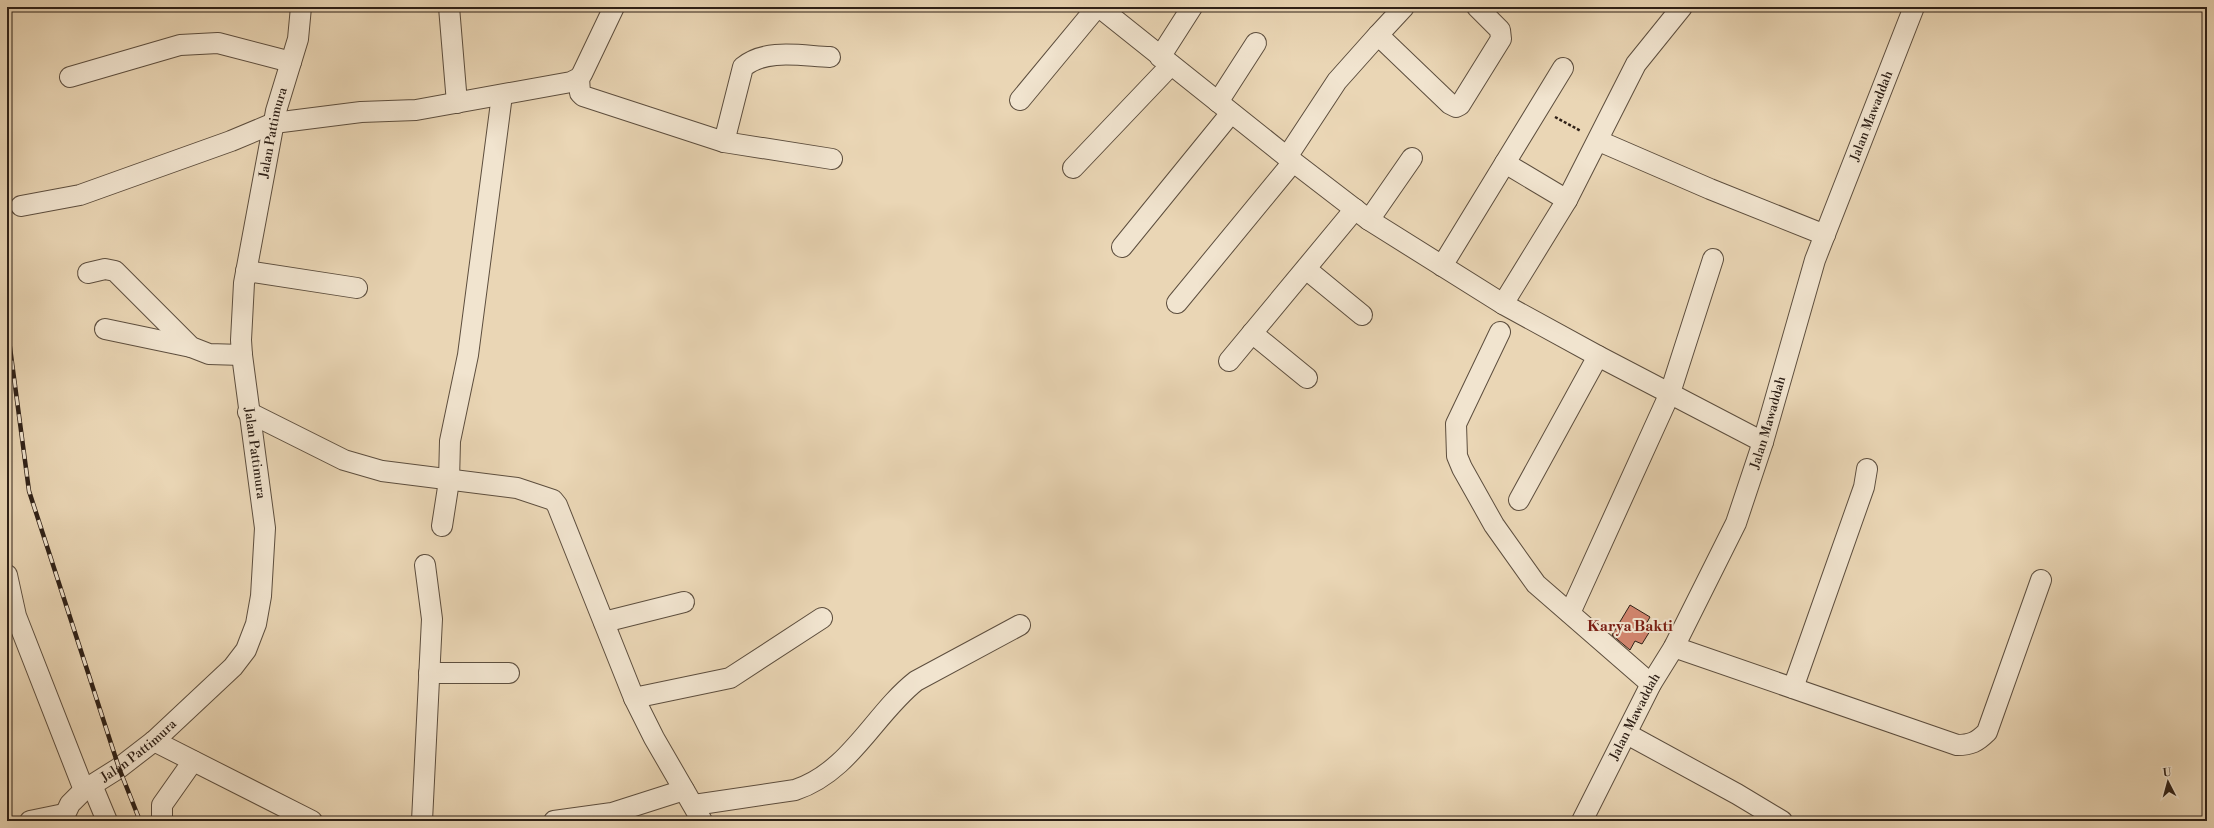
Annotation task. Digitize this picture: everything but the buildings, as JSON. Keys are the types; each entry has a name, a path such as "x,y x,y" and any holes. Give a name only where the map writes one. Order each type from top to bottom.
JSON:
{"street":[{"name":"Jalan Pattimura","path":"63,818 70,804 88,788 154,741 233,667 246,650 256,624 261,596 265,528 248,412 240,340 246,271 274,123 298,39 301,7"},
{"path":"448,7 457,103"},
{"path":"614,7 579,78 580,93 583,96 724,142 832,159"},
{"path":"1020,100 1098,7 1362,214 1503,304 1598,356 1763,442"},
{"path":"1073,168 1166,61 1192,7"},
{"path":"1177,303 1290,159 1338,81 1404,7"},
{"path":"1378,35 1450,104 1456,107 1460,105 1501,39 1500,30 1477,7"},
{"path":"1503,304 1567,200 1636,64 1682,7"},
{"name":"Jalan Mawaddah","path":"1582,821 1651,684 1674,647 1736,523 1763,442 1815,260 1914,7"},
{"path":"70,76 180,46 197,43 218,43 291,62"},
{"path":"1122,247 1224,107 1256,43"},
{"path":"724,142 743,67 752,59 766,55 830,57"},
{"path":"1442,266 1562,68"},
{"path":"20,206 80,195 231,141 274,123 361,112 416,110 571,82 579,78"},
{"path":"442,526 449,481 450,440 468,355 502,95"},
{"path":"1598,141 1710,190 1825,235"},
{"path":"1229,361 1306,269 1362,214 1412,158"},
{"path":"1505,163 1567,200"},
{"path":"1570,613 1670,393 1713,259"},
{"path":"88,273 106,269 115,271 191,347"},
{"path":"1306,269 1362,315"},
{"path":"246,271 357,288"},
{"path":"105,329 191,347 209,354 242,355"},
{"path":"1500,332 1456,424 1457,456 1494,526 1536,584 1651,684"},
{"path":"1252,333 1307,378"},
{"path":"1519,500 1598,356"},
{"path":"248,412 344,460 382,471 449,481 517,488 553,500 557,505 634,698 694,805"},
{"path":"1793,688 1864,488 1867,469"},
{"path":"422,821 432,619 425,565"},
{"path":"7,575 11,616 88,788 107,821"},
{"path":"1674,647 1957,745 1968,745 1978,741 1987,732 2041,580"},
{"path":"604,622 684,602"},
{"path":"634,698 730,678 822,618"},
{"path":"554,821 612,813 694,805 795,790 808,786 848,755 904,691 916,681 1020,625"},
{"path":"429,673 509,672"},
{"path":"1627,734 1737,794 1782,821"},
{"path":"154,741 312,821"},
{"path":"162,821 160,814 164,801 193,761"},
{"path":"30,821 63,818"}],"path":[{"path":"1539,108 1598,141"}],"railway":[{"path":"7,325 29,491 119,768 140,821"}],"district":[{"name":"Karya Bakti","path":"1630,626"}]}
